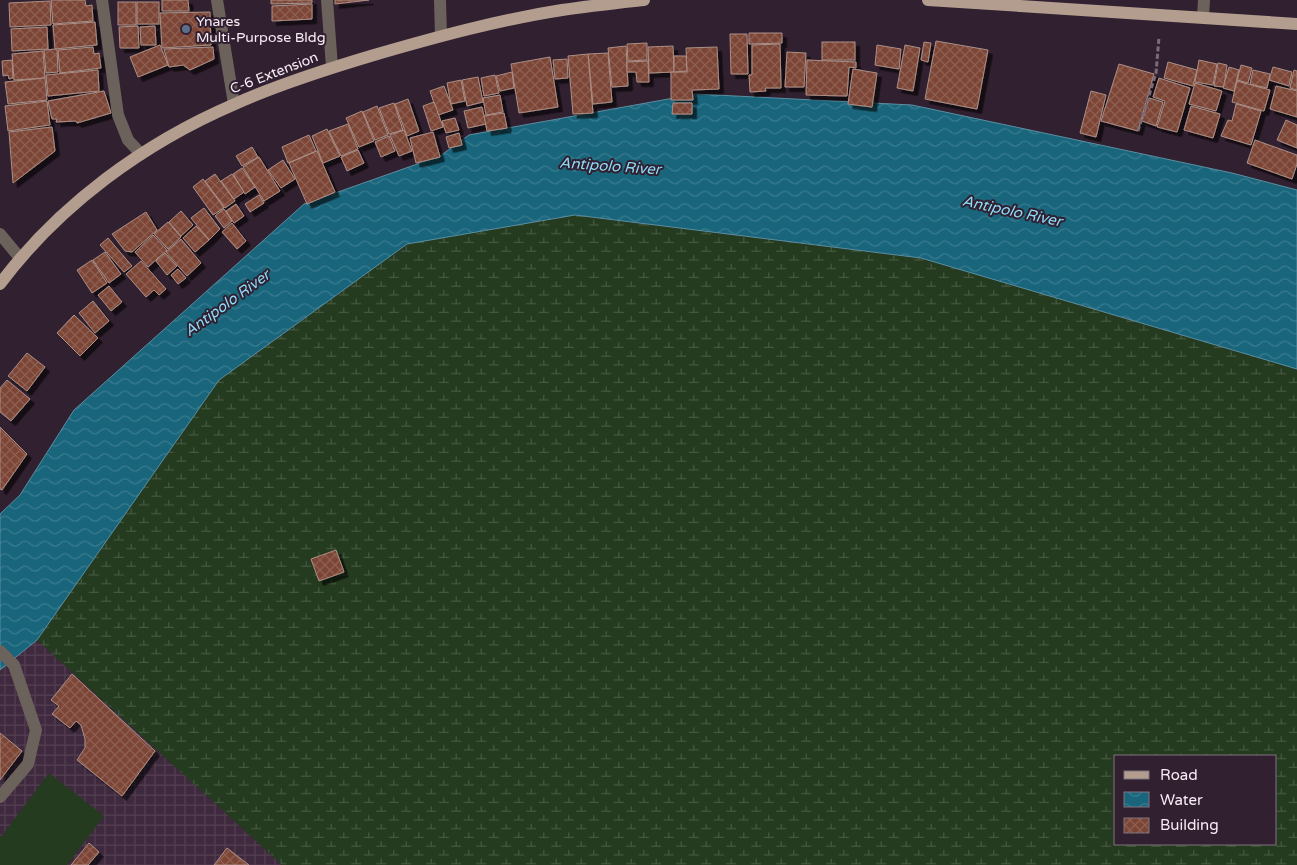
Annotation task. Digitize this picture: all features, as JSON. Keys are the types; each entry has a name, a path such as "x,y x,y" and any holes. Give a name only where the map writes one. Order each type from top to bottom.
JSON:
{"main road":[{"name":"C-6 Extension","path":"0,284 20,258 64,213 141,154 169,137 234,104 332,68 440,36 561,5 644,0"},
{"path":"928,0 1084,5 1157,14 1297,24"}],"street":[{"path":"102,0 118,115 128,140 141,154"},
{"path":"218,0 234,104"},
{"path":"327,0 332,68"},
{"path":"440,0 440,36"},
{"path":"1203,17 1204,0"},
{"path":"0,234 20,258"},
{"path":"0,651 14,665 36,730 28,764 0,798"}],"path":[{"path":"1138,131 1156,73 1160,43 1157,14"}],"shaded area":[{"path":"37,640 282,865 0,865 0,670"}],"green space":[{"path":"575,215 921,258 1297,369 1297,865 282,865 37,640 219,380 407,244"},
{"path":"49,773 104,816 67,865 0,865 0,838"}],"water":[{"name":"Antipolo River","path":"696,94 912,105 1232,173 1297,190 1297,369 921,258 575,215 407,244 219,380 37,640 0,670 0,514 20,495 74,410 304,204 440,156 469,135"}],"building":[{"path":"51,0 85,0 86,6 92,5 93,21 53,24"},
{"path":"162,0 188,0 189,11 162,11"},
{"path":"271,0 312,0 312,3 271,4"},
{"path":"335,0 369,0 335,4"},
{"path":"50,1 51,25 10,27 9,3"},
{"path":"118,2 136,2 136,25 118,25"},
{"path":"137,2 159,2 159,24 137,24"},
{"path":"312,4 312,19 272,21 272,6"},
{"name":"Ynares Multi-Purpose Bldg","path":"210,12 211,45 162,48 160,13"},
{"path":"95,22 97,45 55,49 53,25"},
{"path":"138,26 139,48 120,48 119,27"},
{"path":"155,26 156,45 141,45 140,27"},
{"path":"47,27 48,49 12,51 11,29"},
{"path":"749,33 782,33 782,43 749,44"},
{"path":"730,34 747,34 748,74 731,74"},
{"path":"936,41 988,50 977,109 925,99"},
{"path":"822,42 855,42 855,60 822,60"},
{"path":"924,42 931,43 928,62 921,60"},
{"path":"647,43 647,60 628,61 627,44"},
{"path":"780,44 781,88 765,88 766,91 750,92 749,75 752,75 752,45"},
{"path":"160,45 168,65 138,77 130,57"},
{"path":"877,45 901,49 899,69 875,65"},
{"path":"905,45 920,48 913,91 897,88"},
{"path":"626,46 628,86 612,87 608,48"},
{"path":"673,46 674,72 649,73 648,47"},
{"path":"93,47 94,54 99,53 101,68 60,73 58,50"},
{"path":"213,47 214,59 190,70 183,65 169,67 164,49"},
{"path":"717,47 719,89 692,90 693,100 671,100 671,72 687,72 686,48"},
{"path":"57,49 58,72 46,73 44,50"},
{"path":"43,51 45,78 14,80 12,54"},
{"path":"787,52 806,53 804,87 785,87"},
{"path":"608,53 612,102 593,104 588,54"},
{"path":"588,54 593,113 573,114 568,56"},
{"path":"674,56 686,56 687,71 674,72"},
{"path":"550,57 558,107 519,113 511,64"},
{"path":"567,59 568,78 555,79 553,60"},
{"path":"12,60 13,78 9,79 8,75 3,76 2,61"},
{"path":"807,60 856,62 856,68 849,67 847,96 806,95"},
{"path":"1199,60 1217,64 1213,85 1195,82"},
{"path":"648,61 649,82 637,82 636,72 627,72 627,62"},
{"path":"1168,62 1197,70 1193,86 1164,78"},
{"path":"1218,63 1227,65 1224,87 1214,86"},
{"path":"1119,64 1154,74 1138,131 1101,121"},
{"path":"1241,65 1252,68 1248,83 1237,80"},
{"path":"1229,67 1239,70 1234,91 1223,88"},
{"path":"1273,67 1292,72 1289,86 1269,80"},
{"path":"853,69 877,73 872,107 848,104"},
{"path":"98,70 99,91 48,96 46,75"},
{"path":"1253,70 1270,74 1267,88 1250,84"},
{"path":"1294,70 1297,71 1297,90 1290,88"},
{"path":"512,72 514,88 500,91 496,76"},
{"path":"495,75 499,93 484,96 481,78"},
{"path":"478,77 483,102 467,106 462,80"},
{"path":"45,78 47,100 8,104 5,82"},
{"path":"1159,78 1190,88 1177,132 1157,127 1165,101 1153,97"},
{"path":"461,80 465,101 451,104 447,83"},
{"path":"1237,81 1270,90 1264,111 1232,102"},
{"path":"1195,83 1222,91 1216,111 1189,104"},
{"path":"444,86 453,110 438,115 430,91"},
{"path":"1276,86 1297,91 1297,117 1270,109"},
{"path":"104,91 111,113 77,123 76,121 56,122 57,119 52,119 48,101"},
{"path":"1091,91 1106,95 1096,137 1080,133"},
{"path":"500,95 503,112 486,115 483,98"},
{"path":"1149,98 1163,102 1156,126 1142,121"},
{"path":"408,99 419,131 407,136 395,104"},
{"path":"47,101 50,125 8,131 5,106"},
{"path":"434,102 443,127 431,131 423,106"},
{"path":"394,103 403,130 389,134 379,108"},
{"path":"673,103 692,103 692,114 672,114"},
{"path":"1236,104 1261,111 1251,145 1221,136 1228,120 1232,121"},
{"path":"377,106 388,135 375,140 363,112"},
{"path":"1191,106 1220,114 1213,138 1184,130"},
{"path":"482,107 486,124 468,128 464,111"},
{"path":"362,111 374,141 359,147 346,118"},
{"path":"504,113 507,128 487,131 484,116"},
{"path":"455,118 459,130 446,133 442,121"},
{"path":"1286,120 1297,125 1297,148 1277,140"},
{"path":"348,124 358,149 341,156 329,131"},
{"path":"52,127 55,151 13,183 9,132"},
{"path":"327,129 340,156 323,163 312,136"},
{"path":"404,130 412,151 399,156 390,135"},
{"path":"433,132 440,157 416,163 410,138"},
{"path":"459,133 462,145 449,148 446,137"},
{"path":"309,135 316,151 288,163 282,147"},
{"path":"389,136 395,151 381,157 375,142"},
{"path":"1255,140 1297,155 1297,164 1292,179 1247,163"},
{"path":"252,147 258,157 242,166 236,156"},
{"path":"358,150 364,163 347,171 341,157"},
{"path":"317,151 335,192 307,204 289,163"},
{"path":"259,157 280,191 264,201 243,167"},
{"path":"283,160 295,179 281,188 268,170"},
{"path":"242,168 255,187 245,194 233,174"},
{"path":"215,174 235,201 225,208 205,181"},
{"path":"232,174 244,192 234,199 221,181"},
{"path":"203,179 224,208 213,215 193,187"},
{"path":"259,195 264,203 250,212 245,204"},
{"path":"236,204 244,216 234,223 226,211"},
{"path":"204,208 220,229 209,240 191,218"},
{"path":"224,209 232,221 224,228 215,216"},
{"path":"181,211 193,225 181,236 169,222"},
{"path":"146,212 157,230 132,252 125,251 112,234"},
{"path":"168,222 181,237 168,249 154,234"},
{"path":"232,223 246,241 237,249 222,232"},
{"path":"196,226 209,240 195,252 183,238"},
{"path":"153,235 167,250 148,267 135,252"},
{"path":"108,238 132,266 124,272 100,245"},
{"path":"181,239 201,263 187,276 166,252"},
{"path":"105,252 121,274 109,283 93,260"},
{"path":"165,253 177,266 167,275 156,261"},
{"path":"92,260 107,283 92,293 77,270"},
{"path":"141,261 166,289 159,295 154,290 146,297 126,274"},
{"path":"178,269 186,278 178,284 171,275"},
{"path":"109,286 122,302 111,311 98,295"},
{"path":"93,301 109,321 95,333 79,313"},
{"path":"74,315 98,338 80,356 57,333"},
{"path":"27,353 45,367 27,391 8,376"},
{"path":"7,380 30,399 11,421 0,412 0,388"},
{"path":"0,427 27,454 2,490 0,489"},
{"path":"336,550 344,572 319,581 311,559"},
{"path":"72,674 155,751 122,796 77,760 85,748 85,739 81,725 76,721 70,728 52,714 59,706 51,700"},
{"path":"0,733 22,751 0,780"},
{"path":"89,843 99,852 88,865 71,865"},
{"path":"227,848 249,865 214,865"}],"place":[{"name":"Ynares Multi-Purpose Bldg","path":"186,29"}]}
